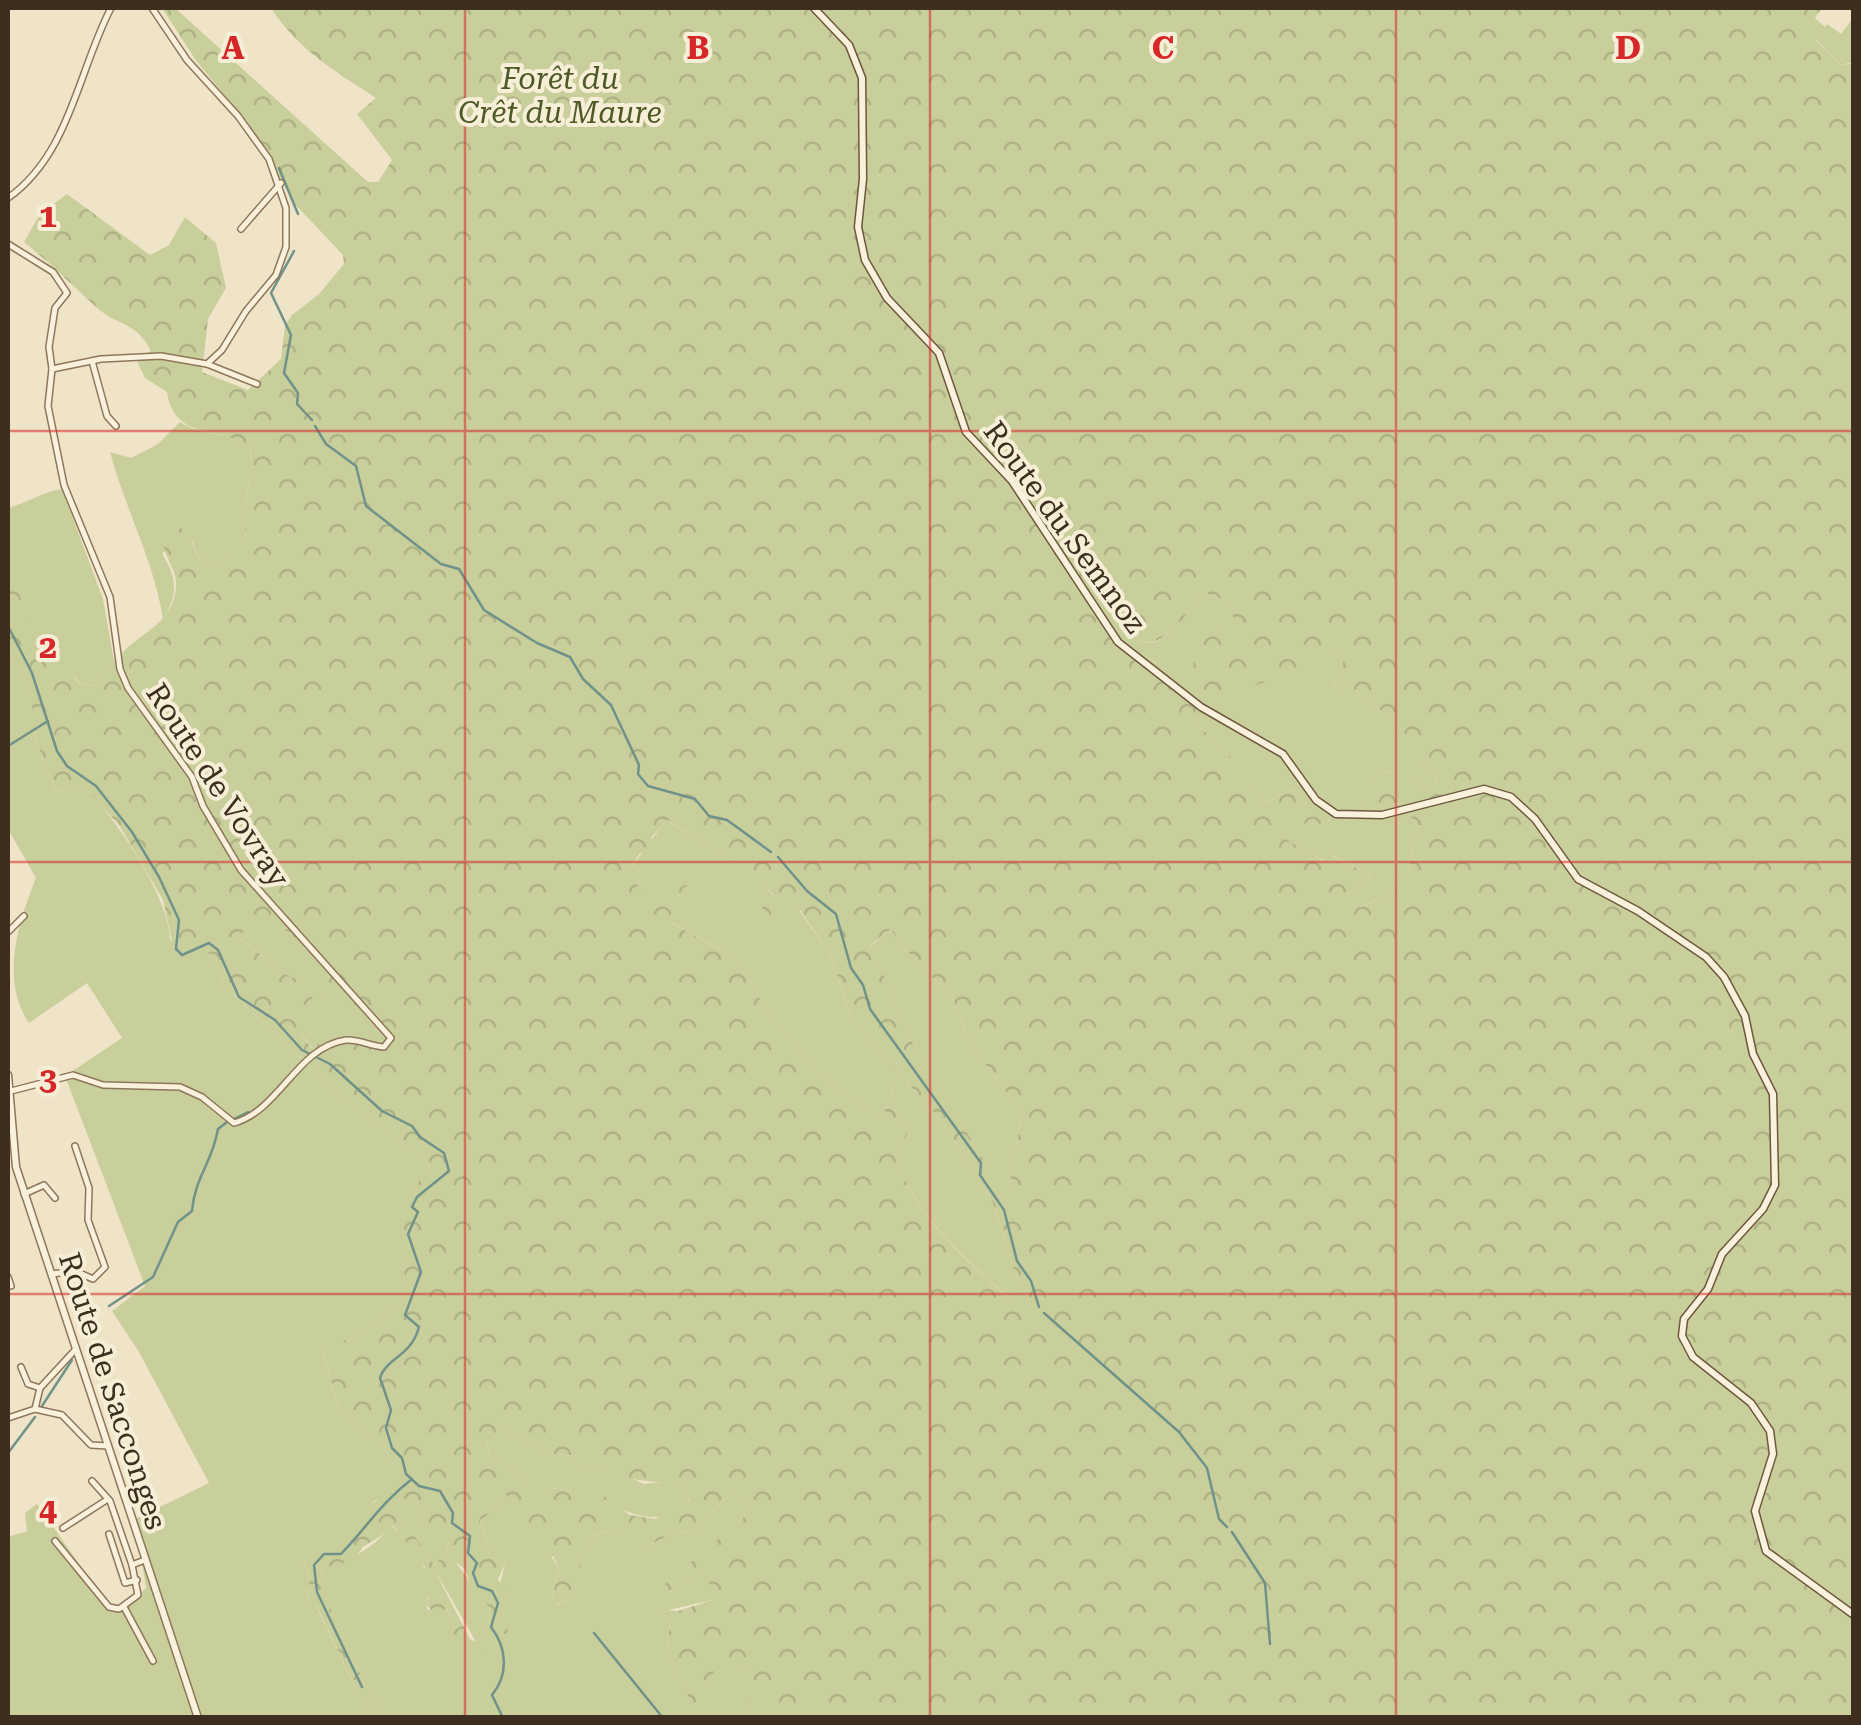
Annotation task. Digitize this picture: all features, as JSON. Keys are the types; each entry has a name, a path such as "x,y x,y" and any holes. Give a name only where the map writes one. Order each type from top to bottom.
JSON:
{"main road":[{"name":"Route du Semnoz","path":"814,8 850,45 862,78 864,180 858,227 866,260 887,298 940,353 966,432 1012,482 1118,642 1201,708 1284,754 1316,800 1341,816 1382,815 1477,790 1496,790 1511,796 1535,819 1578,879 1630,906 1715,965 1745,1016 1753,1054 1774,1102 1775,1185 1763,1209 1722,1254 1708,1289 1684,1319 1682,1336 1693,1357 1750,1403 1770,1431 1773,1454 1755,1516 1766,1551 1854,1615"},
{"name":"Route de Sacconges","path":"8,1076 12,1168 52,1274 198,1718"}],"street":[{"path":"152,8 186,60 244,124 281,182 288,228 280,268 222,350 207,364"},
{"path":"8,198 34,174 58,140 109,9"},
{"path":"241,229 281,182"},
{"path":"8,244 52,272 68,293 54,308 49,348 52,370 92,361 161,356 207,364 257,384"},
{"path":"92,361 107,416 116,426"},
{"name":"Route de Vovray","path":"10,1092 72,1075 103,1085 180,1087 202,1097 234,1123 249,1116 314,1054 353,1040 384,1047 391,1038 259,894 215,829 175,750 127,687 120,668 110,598 64,485 48,406 52,370"},
{"path":"8,932 24,916"},
{"path":"52,1274 75,1271 93,1279 105,1268 88,1220 89,1188 75,1146"},
{"path":"24,1194 44,1185 55,1198"},
{"path":"8,1277 10,1286"},
{"path":"35,1409 40,1388 76,1349"},
{"path":"21,1367 28,1384 40,1388"},
{"path":"8,1418 35,1409 62,1415 91,1445 108,1446"},
{"path":"55,1541 103,1603 124,1607 138,1596 137,1580 108,1499 92,1482"},
{"path":"63,1528 108,1499"},
{"path":"109,1534 125,1583 137,1580"},
{"path":"132,1565 142,1561"},
{"path":"124,1607 153,1660"}],"green space":[{"name":"Forêt du Crêt du Maure","path":"162,8 175,8 368,182 378,182 392,160 357,114 376,98 305,48 271,8 1822,8 1815,18 1825,27 1816,40 1841,65 1854,63 1853,1717 743,1717 751,1672 719,1663 693,1707 667,1648 670,1620 656,1609 678,1611 712,1600 714,1592 701,1570 668,1593 659,1589 743,1518 748,1506 732,1491 694,1532 673,1533 639,1551 630,1545 627,1534 612,1531 592,1537 582,1555 578,1592 555,1606 552,1597 559,1569 553,1556 547,1558 521,1529 515,1498 505,1495 503,1504 480,1520 490,1556 505,1564 498,1579 511,1600 512,1613 500,1618 509,1632 461,1666 458,1662 466,1658 455,1653 450,1632 454,1625 446,1608 437,1615 426,1605 429,1597 417,1577 425,1567 394,1527 384,1522 384,1534 356,1556 322,1568 319,1584 366,1687 384,1711 382,1717 375,1717 360,1697 317,1607 303,1609 309,1585 303,1560 334,1541 376,1501 407,1488 386,1449 339,1410 322,1349 356,1336 405,1301 403,1206 430,1164 343,1098 221,983 224,975 209,953 189,960 175,955 163,900 119,825 85,788 56,792 32,730 32,694 8,648 8,558 29,625 63,658 79,684 95,686 117,658 159,622 171,606 176,583 162,532 172,527 186,529 199,559 222,564 246,539 250,447 199,430 179,418 171,408 167,392 145,378 137,361 151,351 139,334 96,307 24,242 40,214 67,194 150,255 169,245 185,217 216,243 226,288 208,319 202,372 248,390 281,359 285,325 292,315 319,294 344,264 343,255 294,203 254,132 195,59","holes":["1106,591 1133,634 1146,642 1165,636 1203,592 1233,603 1233,625 1218,630 1209,626 1187,679 1206,691 1208,688 1220,694 1313,670 1329,651 1346,656 1333,686 1338,689 1345,683 1383,712 1424,753 1420,762 1437,779 1428,792 1412,775 1406,784 1392,772 1382,771 1361,792 1363,802 1371,809 1401,803 1418,827 1408,873 1395,881 1395,893 1360,907 1351,904 1349,893 1372,876 1331,855 1325,862 1282,837 1290,823 1326,824 1330,818 1304,819 1299,815 1302,804 1293,789 1266,803 1257,798 1250,776 1195,722 1203,714 1176,691 1182,679 1148,658 1140,666 1106,633 1087,601","667,820 750,872 774,895 762,908 776,920 800,910 830,954 852,1020 943,1123 993,1203 1015,1274 1029,1298 1015,1304 945,1237 916,1200 895,1156 909,1131 895,1111 903,1090 895,1085 881,1120 820,1075 769,1014 736,959 672,923 696,896 686,885 649,897 627,875 640,853 653,856 660,846 651,838","271,915 318,962 308,976 317,991 343,1005 369,1039 341,1028 312,1048 299,1032 324,1019 303,982 285,974 237,936","891,929 901,945 953,999 971,1045 1022,1113 1007,1199 911,1040 871,945","503,1429 549,1453 573,1456 575,1463 596,1471 604,1466 607,1472 617,1475 683,1488 690,1502 655,1519 630,1515 600,1493 526,1486 515,1469 489,1455 487,1440","402,1499 413,1499 428,1510 416,1522 420,1527 434,1521 434,1529 449,1540 447,1553 434,1564 413,1534 418,1528 414,1524 407,1528 392,1506","453,1561 465,1569 473,1592 489,1607 490,1626 476,1642 470,1639 437,1575"]},
{"path":"1853,18 1853,62 1841,65 1816,39 1827,24 1841,34"},
{"path":"180,422 250,447 246,540 222,564 199,559 192,541 162,553 174,586 163,620 153,578 110,452 131,458 158,444"},
{"path":"62,489 103,599 114,661 95,686 80,684 28,624 12,582 8,508"},
{"path":"1106,591 1133,633 1146,643 1155,642 1174,628 1203,592 1233,603 1233,626 1219,630 1228,635 1246,634 1247,620 1295,617 1304,607 1338,638 1329,651 1347,656 1333,686 1338,689 1345,683 1383,712 1425,753 1420,762 1437,779 1428,792 1413,776 1406,785 1392,772 1382,771 1362,792 1363,802 1371,809 1401,803 1418,827 1408,873 1395,881 1395,893 1359,907 1350,904 1349,893 1372,876 1332,855 1326,862 1281,837 1290,822 1326,824 1330,819 1308,816 1305,820 1298,815 1302,804 1293,789 1266,803 1257,798 1249,776 1195,722 1202,714 1176,690 1181,679 1149,658 1140,667 1106,633 1086,601"},
{"path":"8,648 32,694 32,730 56,792 85,788 111,818 151,881 168,923 170,940 209,953 224,975 221,983 343,1098 430,1164 404,1206 405,1301 356,1336 322,1350 339,1410 386,1449 408,1488 393,1498 374,1501 343,1538 303,1561 309,1585 303,1609 316,1606 360,1697 375,1717 8,1717 8,1537 27,1531 25,1513 37,1504 111,1609 124,1607 146,1588 135,1519 209,1483 139,1352 112,1311 145,1286 65,1076 122,1038 87,983 29,1023 15,989 18,933 36,878 8,829"},
{"path":"666,820 750,871 774,896 799,910 830,954 852,1020 943,1123 993,1203 1015,1274 1029,1298 1016,1305 962,1255 916,1200 895,1156 909,1131 895,1111 895,1085 881,1120 820,1075 769,1014 736,959 671,922 626,875"},
{"path":"271,914 318,962 317,991 343,1004 371,1040 313,1048 299,1032 303,982 285,974 236,935"},
{"path":"891,929 901,945 953,999 971,1045 1022,1113 1007,1200 911,1040 871,946"},
{"path":"503,1429 549,1453 573,1456 575,1463 596,1471 604,1466 644,1484 665,1482 683,1488 690,1503 675,1513 646,1517 573,1491 526,1486 515,1469 489,1455 487,1439"},
{"path":"732,1491 748,1506 743,1518 668,1593 702,1569 715,1592 712,1600 660,1612 670,1620 667,1648 693,1706 719,1662 752,1672 743,1717 382,1717 384,1711 366,1687 319,1585 322,1568 371,1546 384,1534 384,1521 412,1547 425,1569 428,1610 446,1608 454,1625 452,1638 467,1659 459,1662 461,1666 491,1640 504,1635 500,1617 511,1600 500,1584 505,1564 490,1556 480,1519 503,1504 505,1495 515,1497 523,1524 559,1569 552,1596 556,1606 577,1592 582,1555 593,1537 613,1531 628,1534 639,1551 673,1533 694,1532"},
{"path":"413,1499 428,1510 416,1522 434,1521 449,1539 447,1553 434,1564 412,1533 417,1529 407,1529 391,1505"},
{"path":"453,1561 489,1607 490,1626 476,1642 437,1574"}],"waterway":[{"path":"279,168 298,214"},
{"path":"294,251 271,293 291,335 284,373 298,393 297,404 312,420"},
{"path":"315,426 326,444 356,466 366,506 441,564 459,569 484,610 537,643 570,657 583,679 611,705 639,765 638,774 648,786 695,799 709,816 727,820 771,852"},
{"path":"8,626 32,673 57,751 67,766 96,786 132,832 159,877 179,920 176,949 182,955 209,943 218,950 239,997 275,1020 302,1050 330,1064 382,1111 412,1126 420,1137 444,1153 449,1171 417,1197 412,1207 418,1212 408,1234 421,1272 405,1315 419,1327 410,1345 380,1378 391,1410 386,1428 392,1448 402,1458 406,1474 419,1486 440,1491 453,1513 452,1523 470,1536 468,1553 477,1563 473,1573 478,1586 492,1591 498,1603 491,1627 504,1661 492,1695 503,1718"},
{"path":"8,746 48,721"},
{"path":"778,857 807,891 836,914 851,968 863,985 870,1009 981,1163 980,1175 1004,1210 1017,1261 1031,1281 1039,1307"},
{"path":"234,1119 248,1112"},
{"path":"109,1306 153,1277 178,1222 192,1211 196,1188 218,1129 227,1122"},
{"path":"1044,1313 1179,1432 1207,1468 1219,1519 1227,1527"},
{"path":"42,1406 72,1360"},
{"path":"8,1453 35,1417"},
{"path":"362,1687 317,1592 314,1565 324,1554 341,1554 412,1479"},
{"path":"1232,1532 1265,1583 1270,1644"},
{"path":"594,1633 663,1718"}]}
